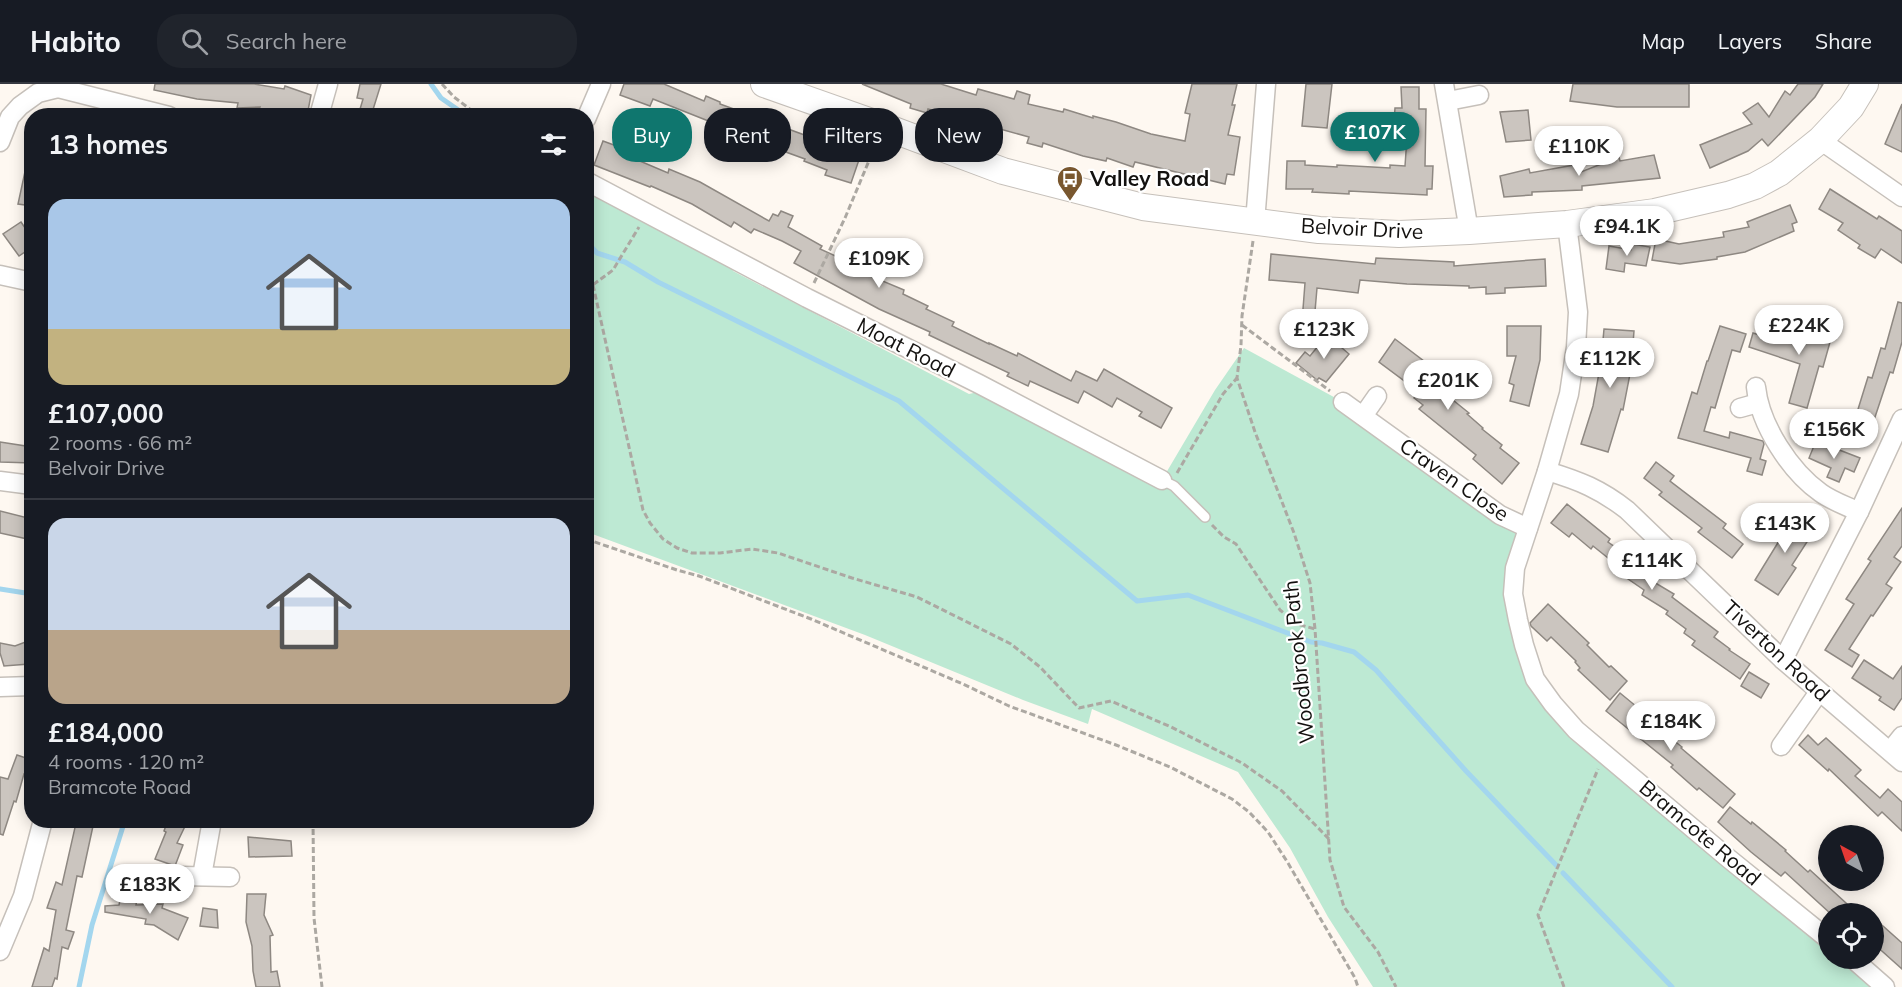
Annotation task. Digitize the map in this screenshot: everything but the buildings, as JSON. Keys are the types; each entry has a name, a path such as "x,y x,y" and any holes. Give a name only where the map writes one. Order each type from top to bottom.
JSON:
{"street":[{"path":"321,108 328,84"},
{"path":"591,108 601,84"},
{"path":"764,84 832,108"},
{"path":"903,133 1004,171 1143,207 1256,222 1266,84"},
{"name":"Belvoir Drive","path":"1256,222 1318,230 1399,234 1567,224 1655,212 1728,195 1755,186 1779,173 1820,140 1851,107 1866,84"},
{"path":"0,142 10,117 20,106 38,93 58,88 137,108"},
{"path":"1469,231 1446,93 1479,95"},
{"path":"1820,140 1902,197"},
{"name":"Moat Road","path":"594,185 807,298 1167,482"},
{"name":"Craven Close","path":"1343,402 1500,515 1528,528 1569,394 1576,347 1578,312 1567,224"},
{"path":"0,275 24,280"},
{"path":"1363,416 1377,396"},
{"path":"1752,399 1802,478 1823,495 1859,512"},
{"path":"1783,660 1897,442 1902,419"},
{"name":"Tiverton Road","path":"1547,471 1583,482 1607,495 1627,510 1783,660 1896,757 1902,736"},
{"path":"0,481 24,484"},
{"name":"Bramcote Road","path":"1528,528 1515,568 1513,594 1527,657 1535,679 1576,730 1818,931"},
{"path":"0,687 24,686"},
{"path":"1781,746 1819,692"},
{"path":"0,951 23,897 41,828"},
{"path":"202,876 211,828"},
{"path":"181,876 230,877"},
{"path":"1865,969 1885,987"}],"lane":[{"path":"1167,482 1205,517"}],"path":[{"path":"442,84 468,108"},
{"path":"807,298 845,218 868,162"},
{"path":"594,284 613,270 648,212"},
{"name":"Woodbrook Path","path":"1256,222 1242,316 1237,378 1310,583 1317,653 1330,860 1344,907 1378,952 1396,987"},
{"path":"594,290 643,510 650,523 663,538 677,548 692,552 720,553 752,549 778,553 852,579 917,597 1011,644 1040,667 1079,708 1111,701 1171,727 1242,763 1282,791 1329,839"},
{"path":"1242,325 1343,402"},
{"path":"1167,482 1223,394 1237,378"},
{"path":"1224,537 1236,544 1280,610 1297,624 1315,631"},
{"path":"594,542 699,576 811,619 1009,706 1170,767 1232,799 1249,812 1273,840 1310,900 1358,987"},
{"path":"1564,987 1538,915 1605,754"},
{"path":"313,828 314,918 322,987"}],"green space":[{"path":"594,192 730,263 733,271 969,394 978,392 1166,473 1215,390 1244,348 1343,402 1528,528 1515,568 1521,633 1549,699 1818,930 1818,969 1864,969 1885,987 1373,987 1328,917 1290,848 1238,772 1092,709 1088,724 1023,700 865,635 594,535"}],"waterway":[{"path":"431,84 441,98 455,108"},
{"path":"594,250 597,253 625,262 658,282 899,401 1137,601 1188,595 1311,642 1354,652 1376,670 1466,771 1557,866"},
{"path":"0,589 24,593"},
{"path":"79,987 92,925 122,828"},
{"path":"1563,873 1672,987"}],"place":[{"name":"Valley Road","path":"1070,202"}]}
